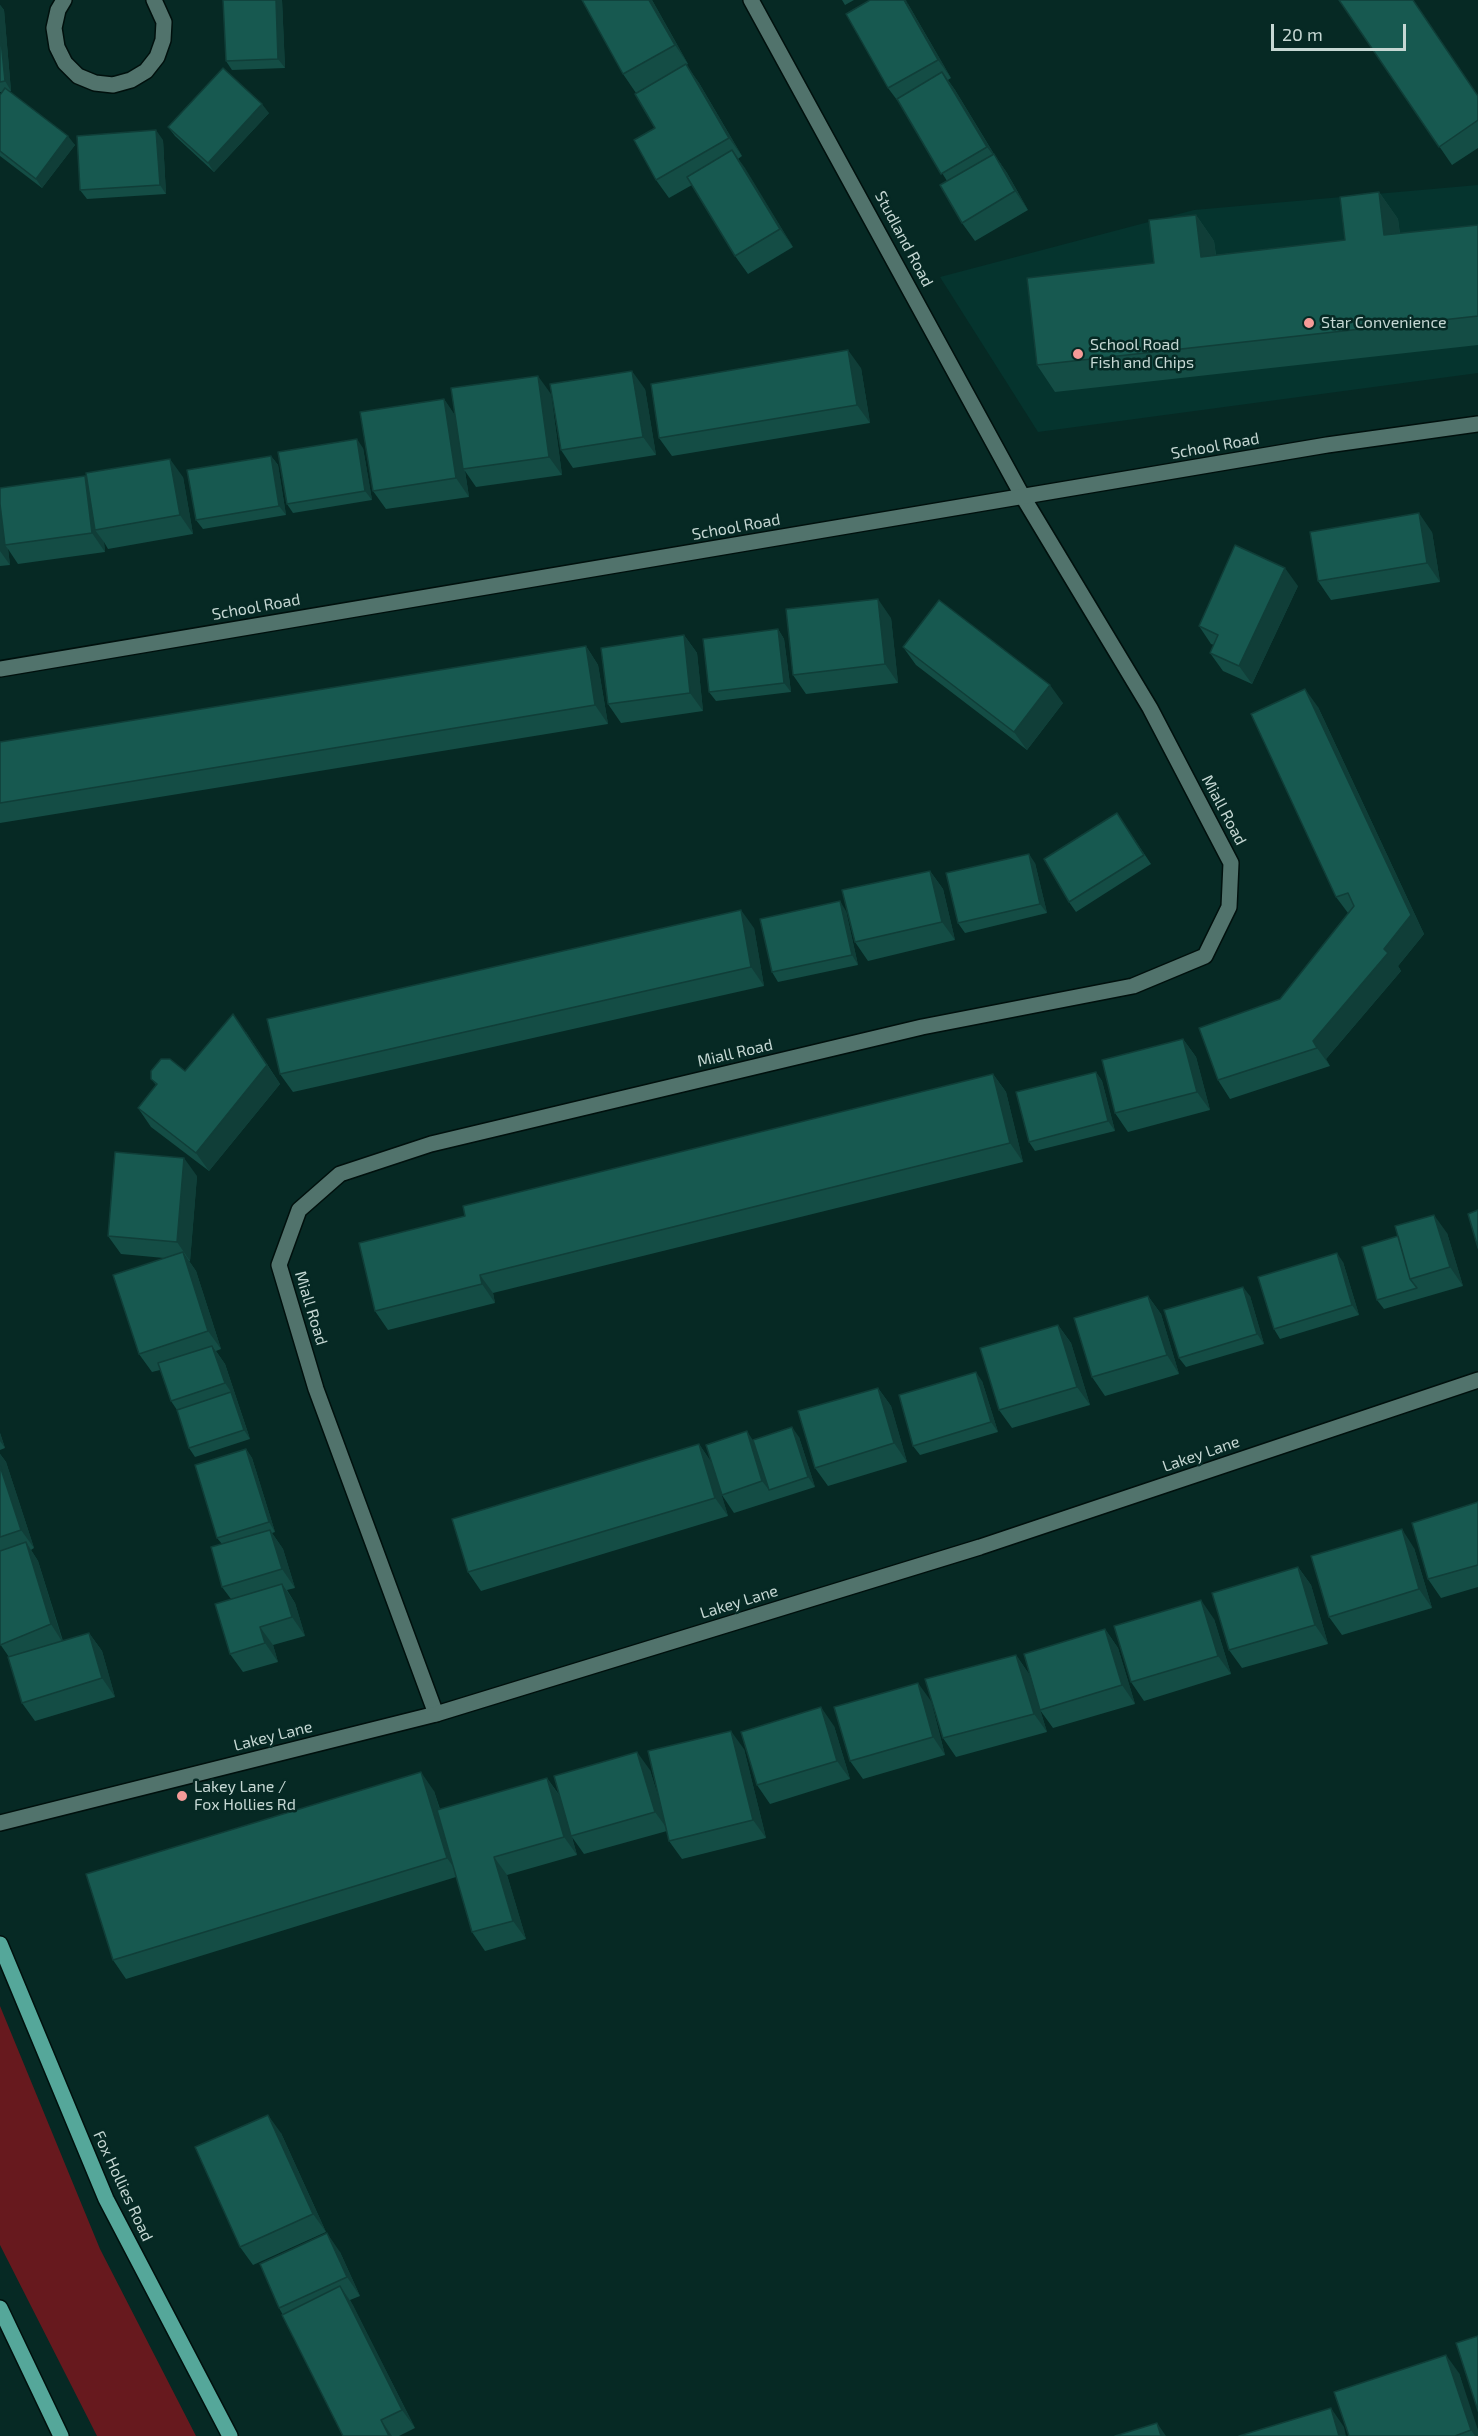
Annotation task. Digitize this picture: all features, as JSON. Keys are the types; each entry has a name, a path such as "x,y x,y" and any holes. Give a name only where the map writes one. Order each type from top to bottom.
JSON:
{"main road":[{"name":"Fox Hollies Road","path":"0,1944 106,2199 230,2436"},
{"path":"0,2308 61,2436"}],"street":[{"path":"64,0 58,10 54,28 57,46 65,63 78,76 95,83 113,85 138,76 157,57 163,40 164,22 154,0"},
{"name":"Studland Road","path":"752,0 1023,497"},
{"name":"School Road","path":"0,669 1327,445 1478,424"},
{"name":"Miall Road","path":"436,1714 316,1389 279,1265 298,1210 340,1174 431,1144 922,1027 1133,986 1205,956 1229,907 1231,863 1150,708 1023,497"},
{"name":"Lakey Lane","path":"0,1823 436,1714 980,1547 1478,1380"}],"shaded area":[{"path":"1478,185 1478,373 1038,432 940,277 1194,210"},
{"path":"0,2006 100,2249 196,2436 97,2436 0,2245"}],"building":[{"path":"223,0 276,0 278,59 226,61"},
{"path":"582,0 649,0 675,45 623,74"},
{"path":"870,0 904,0 938,60 888,88 846,14"},
{"path":"1339,0 1413,0 1478,96 1478,120 1439,147"},
{"path":"0,30 5,81 0,82"},
{"path":"686,64 729,138 656,180 634,140 655,128 635,94"},
{"path":"223,68 262,104 208,163 168,127"},
{"path":"942,72 987,147 941,174 897,99"},
{"path":"5,88 68,136 36,179 0,151 0,95"},
{"path":"156,130 160,185 80,190 77,136"},
{"path":"732,150 780,229 735,256 687,177"},
{"path":"994,154 1015,191 962,223 940,185"},
{"path":"1379,192 1384,235 1478,225 1478,316 1037,365 1027,278 1154,263 1149,220 1196,215 1201,257 1345,240 1340,197"},
{"path":"848,350 857,405 659,438 651,384"},
{"path":"632,371 643,437 561,450 550,384"},
{"path":"538,376 549,457 463,469 451,388"},
{"path":"444,399 456,478 373,491 360,412"},
{"path":"357,439 365,491 287,504 278,452"},
{"path":"271,456 279,506 196,520 187,470"},
{"path":"170,459 180,515 95,530 86,473"},
{"path":"85,476 92,533 5,545 0,488"},
{"path":"1419,513 1427,563 1318,581 1310,532"},
{"path":"1235,545 1285,568 1239,666 1210,653 1218,635 1199,626"},
{"path":"878,599 885,664 793,675 786,609"},
{"path":"939,600 1050,685 1014,732 903,647"},
{"path":"778,629 784,683 709,692 703,639"},
{"path":"684,635 690,693 608,704 601,648"},
{"path":"586,646 595,705 0,803 0,742"},
{"path":"1305,689 1411,915 1384,949 1388,953 1313,1041 1317,1048 1218,1080 1199,1028 1280,999 1354,906 1348,893 1336,897 1251,714"},
{"path":"1117,813 1144,855 1069,902 1044,859"},
{"path":"1029,854 1040,904 958,923 946,873"},
{"path":"930,871 942,922 855,942 842,890"},
{"path":"840,901 852,955 772,972 760,919"},
{"path":"741,910 751,967 280,1074 267,1019"},
{"path":"233,1014 267,1065 196,1153 138,1108 157,1084 151,1079 151,1071 161,1059 170,1059 185,1071"},
{"path":"1183,1039 1197,1092 1115,1113 1102,1060"},
{"path":"1096,1072 1108,1121 1029,1142 1016,1092"},
{"path":"993,1074 1010,1143 480,1275 482,1284 375,1311 359,1243 465,1216 463,1206"},
{"path":"115,1152 184,1158 177,1242 108,1236"},
{"path":"1478,1210 1478,1248 1468,1214"},
{"path":"1434,1215 1450,1267 1410,1279 1395,1226"},
{"path":"1398,1236 1410,1279 1417,1288 1377,1300 1362,1247"},
{"path":"183,1252 208,1331 139,1354 113,1275"},
{"path":"1337,1253 1352,1305 1274,1329 1258,1277"},
{"path":"1243,1287 1257,1334 1179,1358 1164,1310"},
{"path":"1148,1296 1167,1355 1092,1377 1074,1318"},
{"path":"1058,1325 1077,1387 999,1410 980,1348"},
{"path":"212,1346 225,1383 171,1401 158,1363"},
{"path":"976,1372 991,1422 913,1446 899,1395"},
{"path":"878,1388 894,1443 815,1468 798,1411"},
{"path":"231,1392 244,1430 189,1448 177,1410"},
{"path":"792,1427 808,1477 769,1490 753,1440"},
{"path":"747,1431 762,1481 722,1495 706,1445"},
{"path":"699,1444 715,1498 468,1572 452,1519"},
{"path":"246,1449 269,1522 217,1538 195,1465"},
{"path":"0,1466 21,1530 0,1537"},
{"path":"1478,1502 1478,1565 1428,1579 1412,1523"},
{"path":"1402,1529 1419,1589 1329,1617 1311,1556"},
{"path":"270,1530 282,1569 222,1587 211,1547"},
{"path":"26,1542 51,1624 0,1645 0,1551"},
{"path":"1298,1567 1315,1625 1229,1650 1212,1593"},
{"path":"282,1584 292,1617 260,1627 265,1643 230,1654 215,1604"},
{"path":"1201,1600 1218,1656 1131,1682 1114,1626"},
{"path":"1105,1629 1122,1685 1040,1710 1024,1654"},
{"path":"89,1633 102,1678 22,1703 8,1657"},
{"path":"1016,1655 1034,1714 943,1738 925,1679"},
{"path":"918,1683 933,1737 850,1761 834,1707"},
{"path":"821,1707 837,1761 757,1785 741,1732"},
{"path":"731,1731 753,1820 669,1841 648,1751"},
{"path":"637,1752 655,1812 571,1836 554,1776"},
{"path":"421,1772 447,1858 113,1960 86,1874"},
{"path":"547,1778 564,1837 494,1857 513,1921 472,1932 437,1810"},
{"path":"268,2115 313,2214 240,2247 195,2147"},
{"path":"327,2233 347,2277 279,2308 260,2264"},
{"path":"340,2286 402,2410 381,2420 389,2436 343,2436 282,2315"},
{"path":"1478,2336 1478,2411 1456,2343"},
{"path":"1446,2355 1471,2430 1455,2436 1349,2436 1334,2392"},
{"path":"1331,2408 1339,2436 1239,2436"},
{"path":"1157,2423 1161,2436 1115,2436"}],"place":[{"name":"Star Convenience","path":"1309,323"},
{"name":"School Road Fish and Chips","path":"1078,354"},
{"name":"Lakey Lane / Fox Hollies Rd","path":"182,1796"}]}
